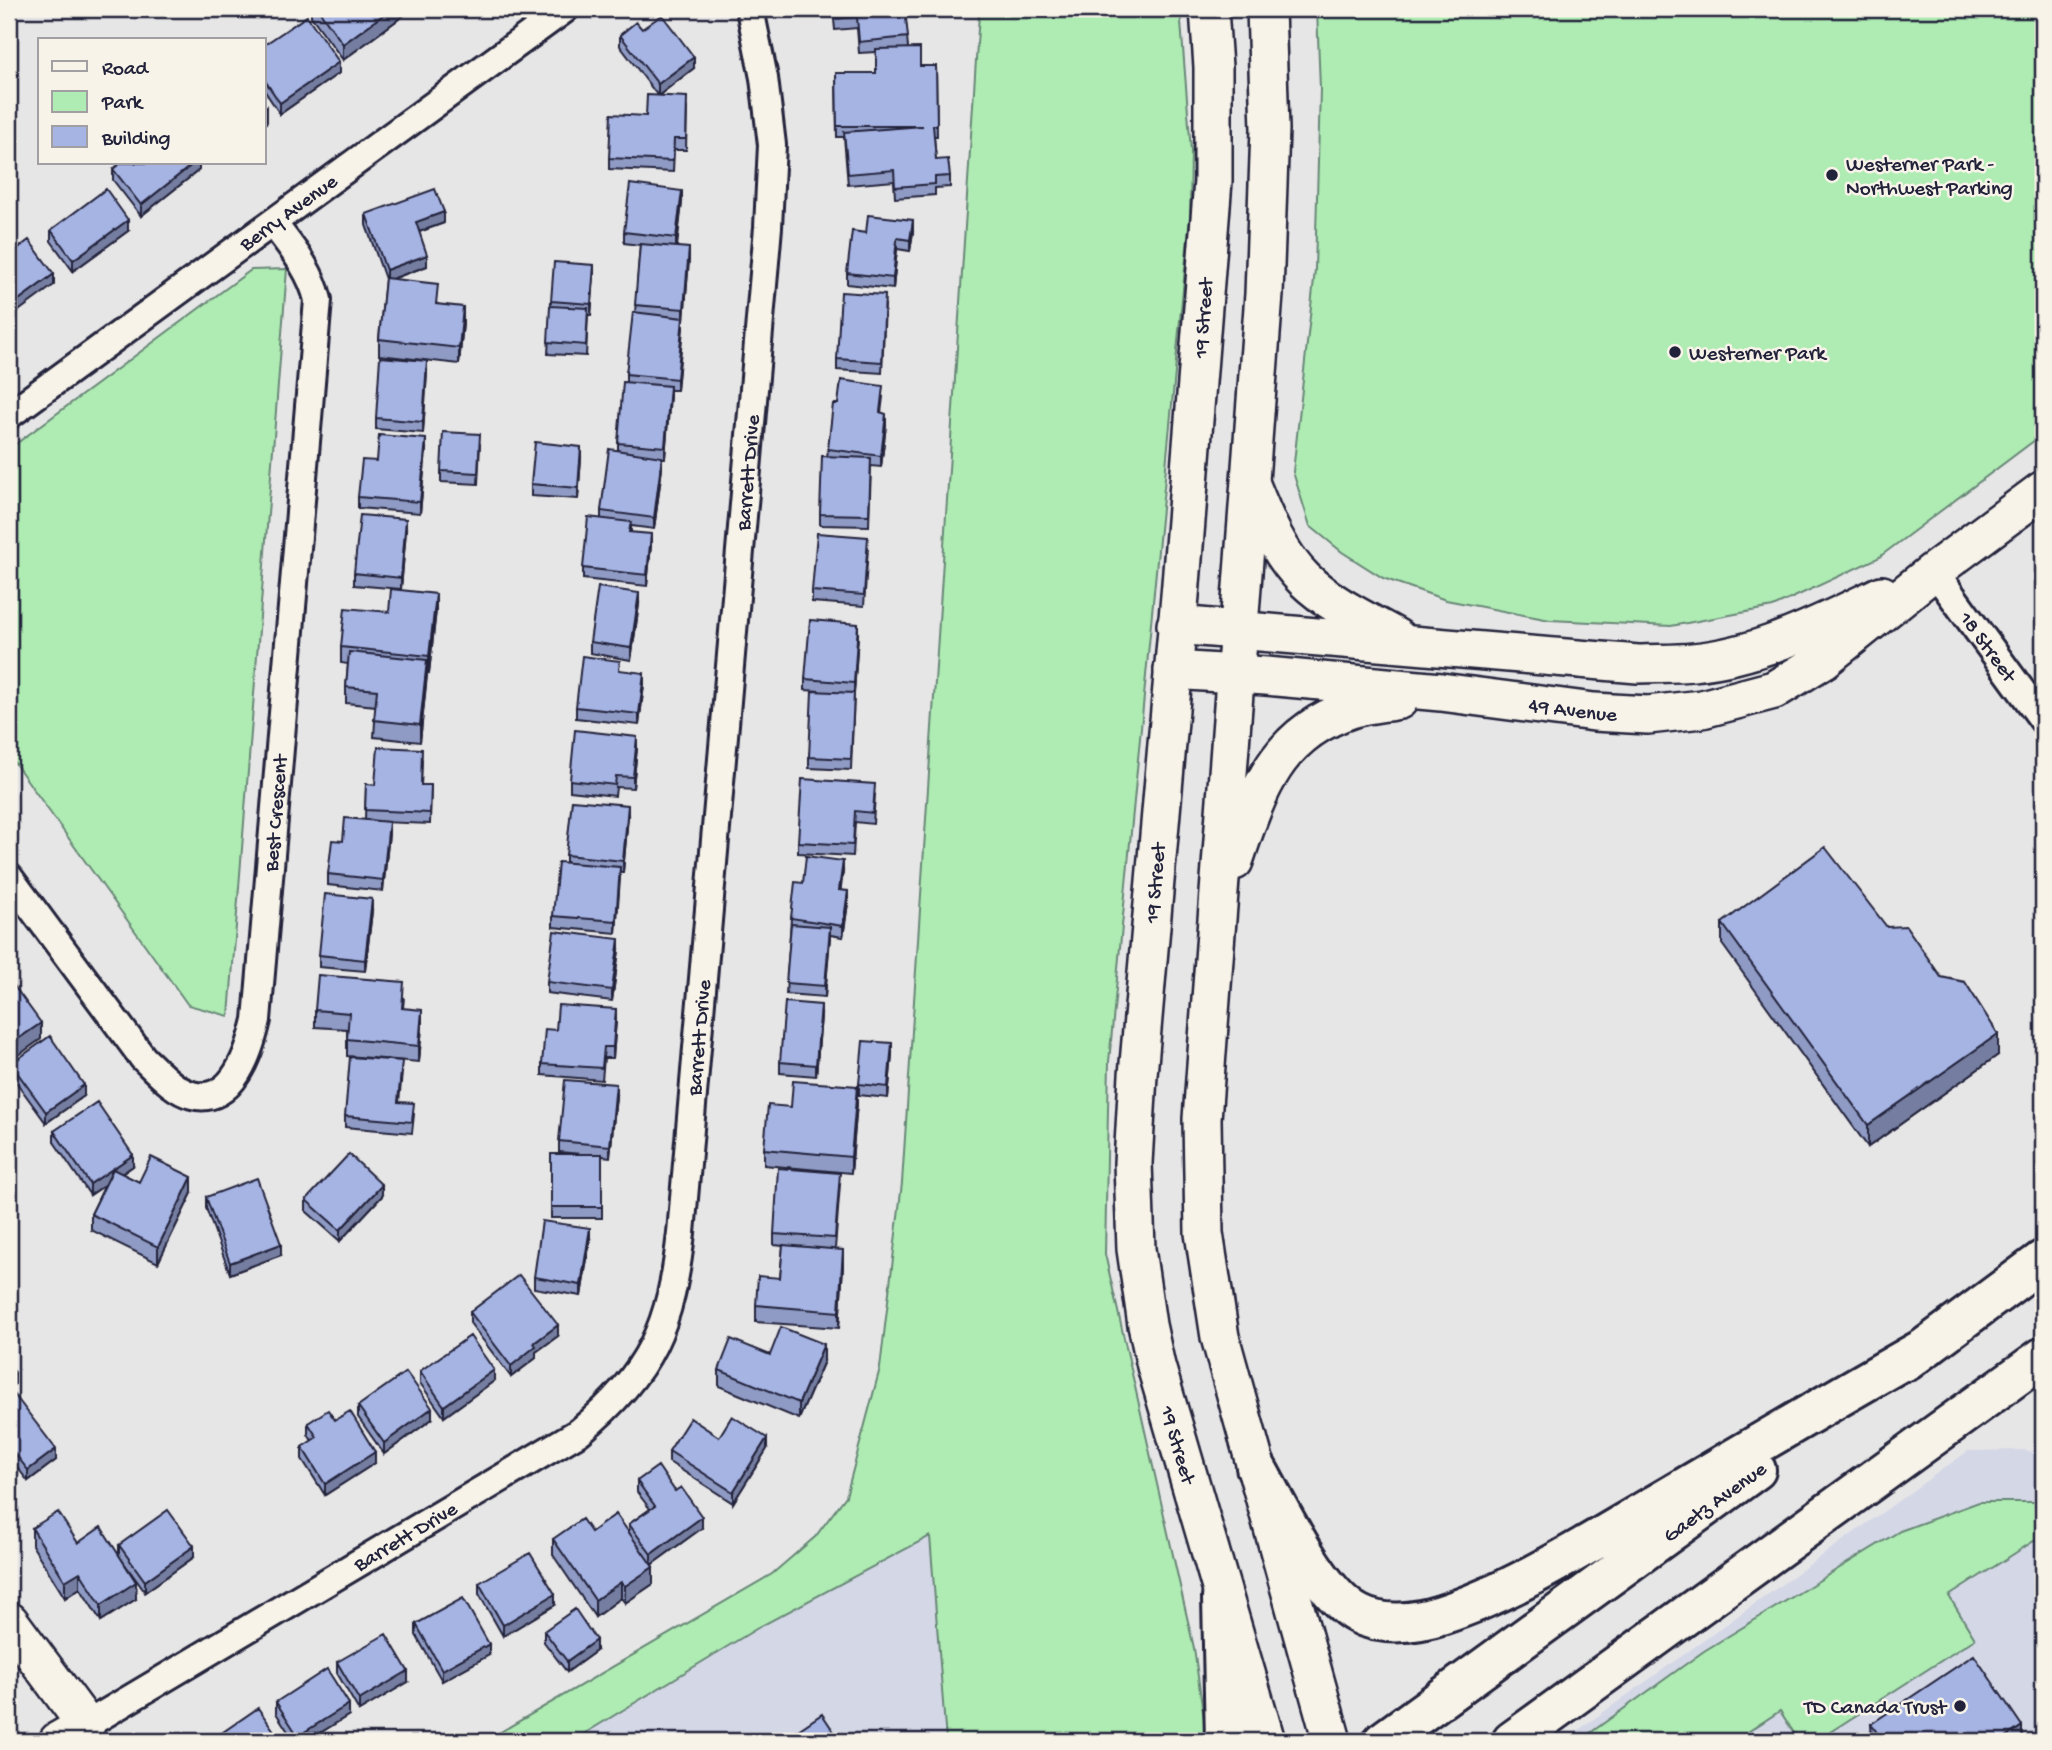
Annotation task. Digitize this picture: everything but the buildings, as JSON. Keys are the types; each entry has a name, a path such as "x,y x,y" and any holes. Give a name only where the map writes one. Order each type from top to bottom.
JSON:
{"main road":[{"name":"19 Street","path":"1209,9 1213,67 1213,181 1138,1074 1133,1164 1136,1249 1156,1366 1266,1741"},
{"path":"1266,9 1270,129 1264,294 1202,1119 1204,1233 1220,1337 1332,1741"},
{"path":"1250,483 1272,531 1303,579 1337,605 1407,643"},
{"name":"49 Avenue","path":"1172,670 1235,673 1441,692 1594,712 1648,715 1702,709 1774,690 1823,660 2043,490"},
{"name":"49 Avenue","path":"1176,625 1638,664 1693,662 1746,652 1792,637 1934,572"},
{"path":"1216,912 1255,797 1280,757 1320,724 1352,708 1441,692"},
{"name":"Gaetz Avenue","path":"1383,1741 2043,1260"},
{"path":"1256,1467 1314,1566 1346,1606 1359,1615 1381,1622 1419,1619 1441,1615 1500,1591 1575,1552 1928,1346"},
{"path":"1512,1741 1539,1728 2043,1357"},
{"path":"1222,1598 1225,1741"},
{"path":"9,1620 72,1733"}],"street":[{"name":"Berry Avenue","path":"9,415 565,9"},
{"name":"Barrett Drive","path":"72,1733 579,1432 608,1408 634,1379 651,1351 664,1321 673,1292 681,1233 771,188 772,145 764,78 750,9"},
{"name":"Best Crescent","path":"9,877 143,1058 165,1080 191,1095 209,1096 233,1079 243,1066 257,1020 318,300 308,271 273,223"},
{"name":"18 Street","path":"1934,572 2043,720"}],"shaded area":[{"path":"2024,1450 2043,1455 2043,1741 1563,1741 1968,1451"},
{"path":"930,1536 946,1741 572,1741 761,1626"}],"green space":[{"path":"977,9 1180,9 1191,151 1190,216 1109,1062 1105,1254 1194,1648 1207,1741 946,1741 930,1536 761,1626 572,1741 485,1741 772,1574 815,1537 846,1496 880,1368 902,1183 979,14"},
{"name":"Westerner Park","path":"1317,9 2043,9 2043,434 1878,558 1773,607 1671,626 1550,620 1446,600 1383,578 1342,552 1310,526 1293,472 1315,270 1320,89"},
{"path":"287,269 229,1016 188,1005 9,755 9,449 251,270"},
{"path":"1979,1502 2043,1502 2043,1535 1949,1596 1975,1639 1816,1741 1799,1741 1780,1711 1734,1741 1579,1741 1704,1651 1900,1531"}],"place":[{"name":"Westerner Park - Northwest Parking","path":"1832,175"},
{"name":"Westerner Park","path":"1675,352"},
{"name":"TD Canada Trust","path":"1960,1706"}]}
